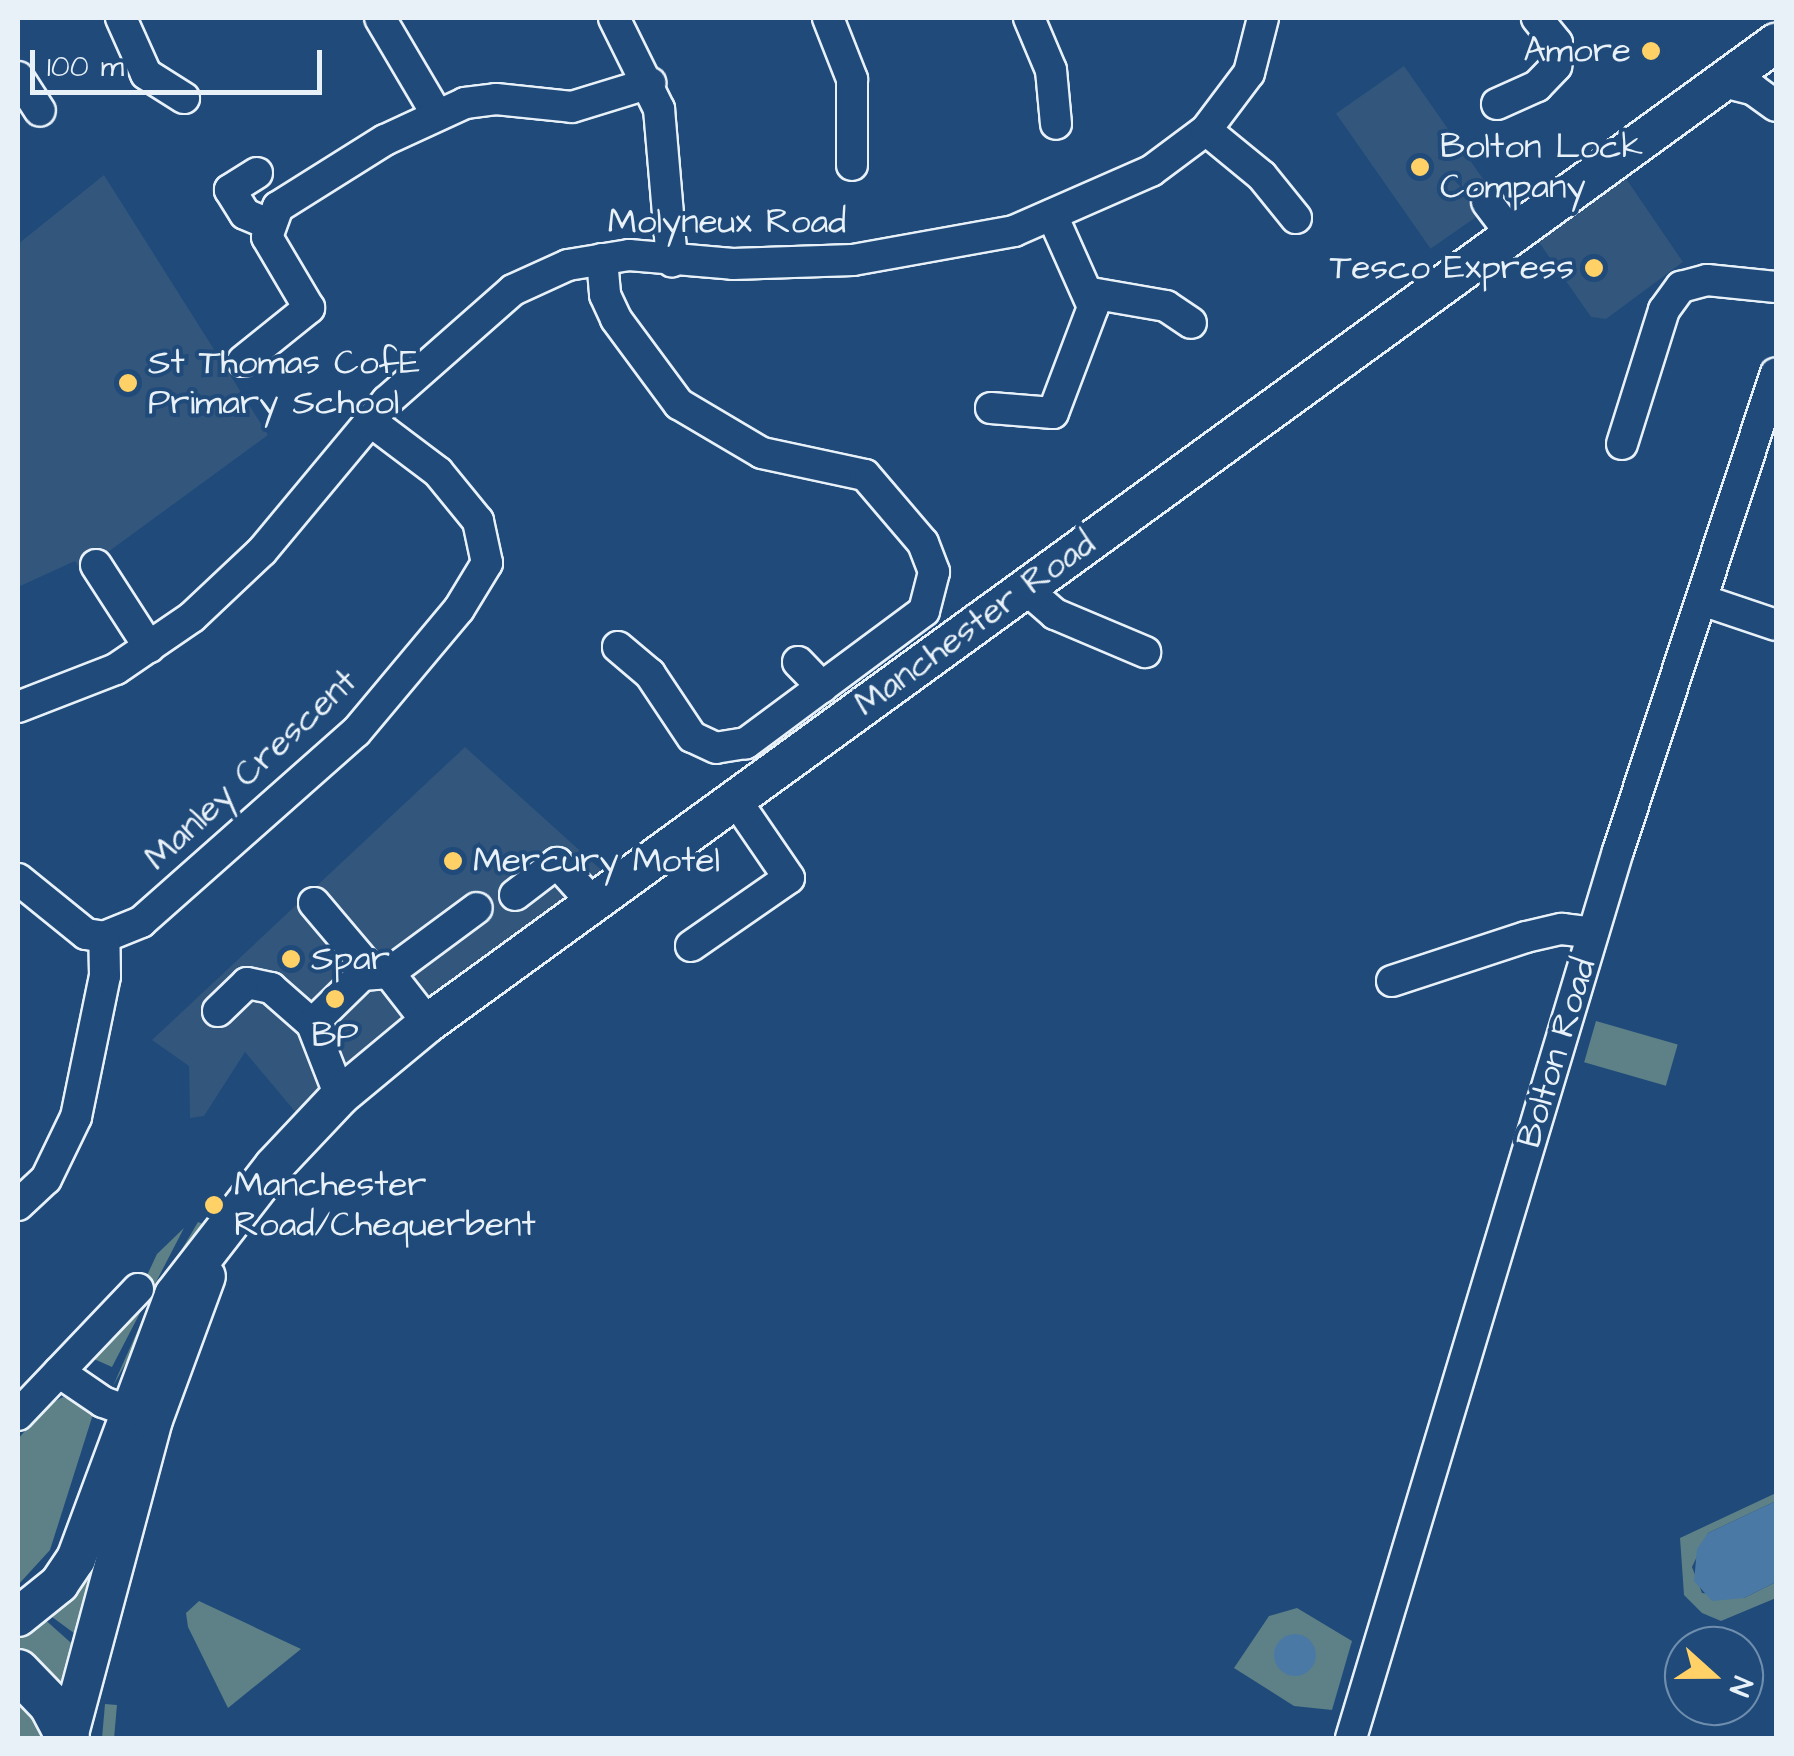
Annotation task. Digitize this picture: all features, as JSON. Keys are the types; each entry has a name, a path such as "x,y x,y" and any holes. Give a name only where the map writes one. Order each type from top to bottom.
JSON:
{"highway":[{"path":"18,1671 50,1704 68,1738"}],"main road":[{"path":"1774,18 1776,26"},
{"name":"Manchester Road","path":"18,1617 59,1584 76,1558 215,1248 274,1166 340,1096 428,1022 1510,232 1776,43"},
{"name":"Manchester Road","path":"68,1738 140,1416"}],"street":[{"path":"122,18 146,74 184,98"},
{"path":"380,18 436,113"},
{"path":"614,18 650,83 665,138 672,261"},
{"path":"828,18 849,64 861,148"},
{"path":"1029,18 1051,70 1060,130"},
{"name":"Molyneux Road","path":"18,707 78,688 149,647 233,582 369,420 498,300 540,276 602,258 853,260 974,241 1052,215 1152,171 1206,130 1249,73 1263,18"},
{"path":"1508,104 1537,86 1556,66 1557,43 1537,18"},
{"path":"1723,82 1754,90 1776,106"},
{"path":"243,360 310,308 271,247 268,224 278,207 436,113 480,99 572,107 650,83"},
{"path":"1206,130 1262,176 1301,221"},
{"path":"258,173 230,190 245,214 268,224"},
{"path":"1486,202 1510,232"},
{"path":"991,408 1053,413 1074,344 1092,313 1091,293 1052,215"},
{"path":"602,258 605,296 616,319 679,404 762,453 866,475 931,555 933,586 924,612 746,743 716,748 692,737 637,653"},
{"path":"1622,444 1643,349 1680,288 1708,280 1776,287"},
{"path":"1091,293 1166,306 1191,323"},
{"name":"Bolton Road","path":"1351,1738 1593,933 1776,372"},
{"name":"Manley Crescent","path":"104,936 140,922 356,732 479,582 486,542 464,498 369,420"},
{"path":"96,565 149,647"},
{"path":"1024,588 1055,614 1146,652"},
{"path":"1702,600 1776,625"},
{"path":"798,662 822,687"},
{"path":"691,946 789,878 735,799"},
{"path":"515,895 557,863 593,903"},
{"path":"18,878 69,926 104,936 105,976 76,1117 46,1179 18,1205"},
{"path":"314,903 428,1022"},
{"path":"312,1024 362,975 382,974 477,908"},
{"path":"1392,981 1526,936 1562,929 1593,933"},
{"path":"218,1011 247,984 271,988 312,1024 340,1096"},
{"path":"18,1416 138,1289"},
{"path":"59,1372 140,1416"}],"shaded area":[{"path":"1404,66 1499,201 1431,249 1336,114"},
{"name":"St Thomas CofE Primary School","path":"104,175 268,435 82,571 75,561 18,587 18,244"},
{"path":"1625,177 1683,262 1606,319 1591,317 1536,238"},
{"path":"465,747 608,876 298,1115 245,1052 204,1116 190,1118 189,1066 152,1040"},
{"path":"1776,1501 1776,1582 1744,1598 1712,1601 1694,1581 1697,1549 1708,1533"},
{"path":"1295,1634 1310,1640 1316,1655 1310,1670 1295,1676 1280,1670 1274,1655 1280,1640"}],"green space":[{"path":"1596,1021 1678,1044 1666,1086 1584,1062"},
{"path":"198,1222 203,1224 113,1386 149,1305"},
{"path":"184,1228 112,1367 94,1359 120,1333 157,1254"},
{"path":"63,1397 95,1408 50,1550 18,1585 18,1439 46,1406"},
{"path":"128,1440 82,1639 48,1614"},
{"path":"1776,1493 1776,1501 1708,1533 1692,1567 1702,1593 1744,1598 1776,1582 1776,1598 1721,1621 1702,1613 1684,1595 1680,1538"},
{"path":"199,1601 301,1649 228,1708 188,1627 186,1613"},
{"path":"1297,1608 1352,1641 1332,1710 1294,1706 1234,1668 1269,1616"},
{"path":"42,1617 79,1650 67,1701 18,1655 18,1631"},
{"path":"18,1692 50,1738 18,1738"},
{"path":"105,1704 117,1705 114,1738 102,1738"}],"place":[{"name":"Amore","path":"1651,51"},
{"name":"Bolton Lock Company","path":"1420,167"},
{"name":"Tesco Express","path":"1594,268"},
{"name":"St Thomas CofE Primary School","path":"128,383"},
{"name":"Mercury Motel","path":"453,861"},
{"name":"Spar","path":"291,959"},
{"name":"BP","path":"335,999"},
{"name":"Manchester Road/Chequerbent","path":"214,1205"}]}
